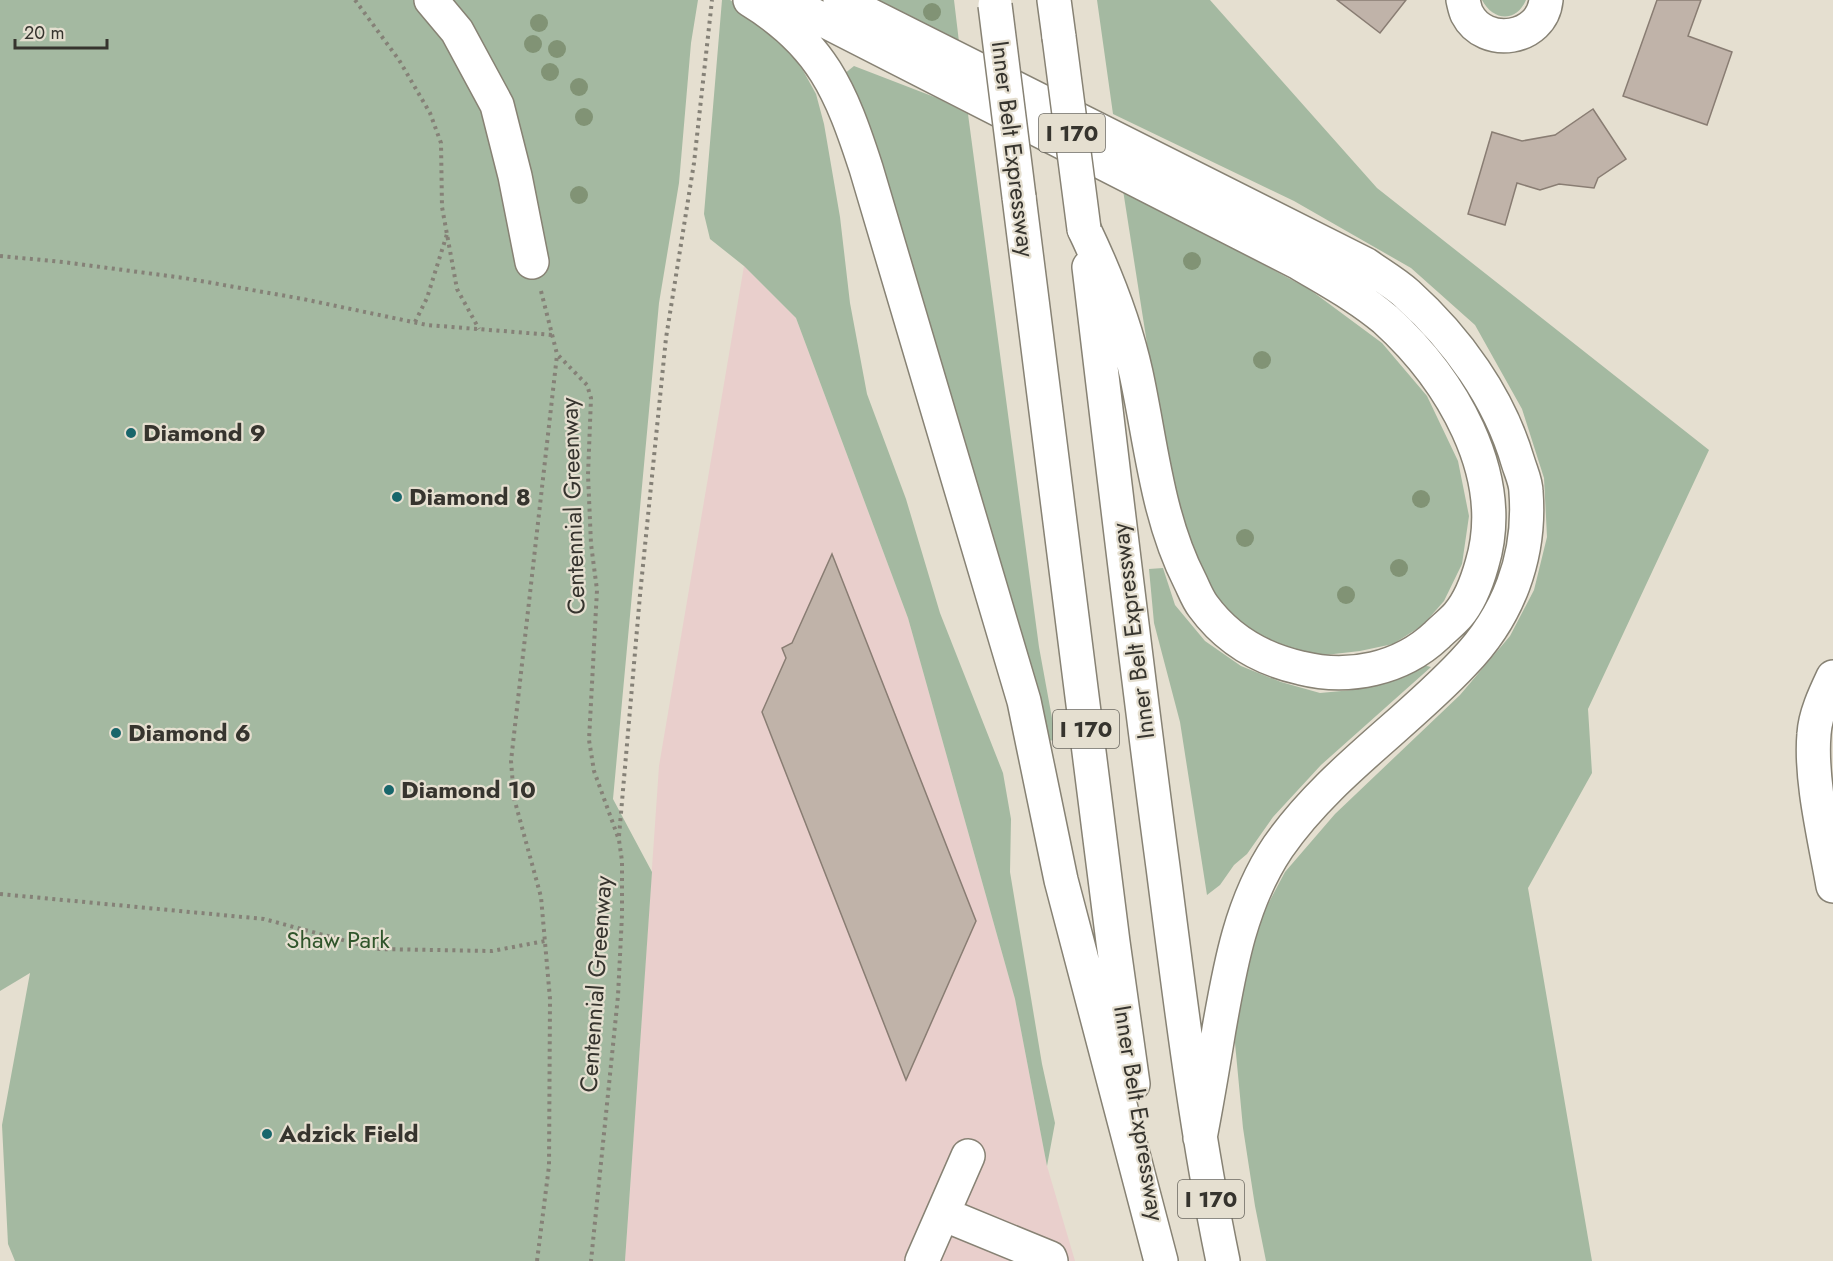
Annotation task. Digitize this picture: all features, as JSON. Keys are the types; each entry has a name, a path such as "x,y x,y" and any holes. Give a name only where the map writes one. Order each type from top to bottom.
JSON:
{"main road":[{"path":"431,0 457,31 497,105 515,177 532,262"},
{"path":"750,0 765,9 791,31 819,60 836,87 851,123 1024,701 1060,880 1162,1261"},
{"path":"784,0 1299,263 1348,292 1384,319 1420,354 1448,395 1469,433 1483,469 1489,504 1488,546 1476,585 1458,615 1426,646 1392,664 1355,673 1322,674 1283,664 1252,651 1222,629 1201,603 1184,570 1171,536 1135,370 1122,322 1105,272 1084,229"},
{"path":"840,0 1365,264 1406,293 1443,330 1478,374 1515,449 1526,490 1525,542 1515,586 1494,626 1464,663 1340,777 1312,806 1279,847 1261,878 1238,935 1226,988 1200,1138"},
{"name":"Inner Belt Expressway","path":"1054,0 1144,722 1200,1138 1223,1261"},
{"path":"1463,0 1467,14 1477,26 1492,34 1509,37 1524,32 1536,23 1546,0"},
{"name":"Inner Belt Expressway","path":"995,3 1113,942 1145,1164 1162,1261"},
{"path":"1833,677 1825,694 1814,733 1816,785 1833,886"},
{"path":"922,1261 968,1156"},
{"path":"943,1214 1050,1258 1051,1261"}],"path":[{"path":"355,0 399,60 430,113 441,143 442,207 458,289 479,329"},
{"path":"619,840 640,595 666,338 694,163 712,0"},
{"path":"415,322 427,298 447,234"},
{"path":"0,256 184,278 415,322 554,335"},
{"path":"532,262 554,335 557,354 511,761 514,798 541,897 550,999 549,1166 537,1261"},
{"name":"Centennial Greenway","path":"557,354 587,385 591,398 589,486 591,544 597,590 589,740 594,771 619,840 622,861 619,984 591,1261"},
{"path":"0,894 264,919 376,949 492,951 545,941"}],"shaded area":[{"path":"744,266 796,318 908,618 1015,999 1047,1166 1075,1261 625,1261 659,766"}],"green space":[{"name":"Shaw Park","path":"0,0 698,0 691,43 679,183 659,303 613,799 652,872 625,1261 15,1261 8,1244 2,1125 30,973 0,991"},
{"path":"722,0 730,0 752,14 777,36 800,65 816,94 824,124 840,217 850,303 867,394 906,499 940,613 1003,773 1011,819 1010,872 1042,1064 1055,1123 1047,1166 1015,999 908,618 796,318 744,266 710,239 704,214"},
{"path":"872,0 954,0 959,42"},
{"path":"1097,0 1210,0 1377,188 1709,450 1588,709 1592,773 1528,888 1592,1261 1266,1261 1243,1128 1235,1043 1238,981 1258,923 1285,872 1335,814 1460,695 1510,636 1534,590 1547,537 1544,478 1522,409 1475,325 1411,268 1294,201 1113,114"},
{"path":"1482,0 1526,0 1516,13 1504,16 1492,12"},
{"path":"854,66 937,98 968,114 1039,647 1056,740 1045,741 844,74"},
{"path":"1123,190 1309,289 1382,343 1427,396 1458,461 1469,516 1462,564 1444,601 1423,625 1393,644 1360,651 1325,655 1288,650 1253,634 1222,607 1197,576 1168,478"},
{"path":"1163,568 1175,605 1205,641 1241,666 1281,682 1320,693 1352,690 1381,684 1423,665 1431,667 1321,765 1273,817 1247,854 1234,865 1220,885 1207,895 1180,722 1154,623 1149,569"}],"building":[{"path":"1337,0 1406,0 1380,33"},
{"path":"1657,0 1701,0 1688,36 1732,52 1707,125 1623,96"},
{"path":"1593,109 1626,159 1598,178 1594,188 1559,184 1540,190 1517,183 1505,225 1468,214 1492,132 1522,141 1555,135"},
{"path":"832,554 976,921 906,1080 762,712 786,658 782,648 792,643"}],"place":[{"name":"Diamond 9","path":"131,433"},
{"name":"Diamond 8","path":"397,497"},
{"name":"Diamond 6","path":"116,733"},
{"name":"Diamond 10","path":"389,790"},
{"name":"Adzick Field","path":"267,1134"}]}
